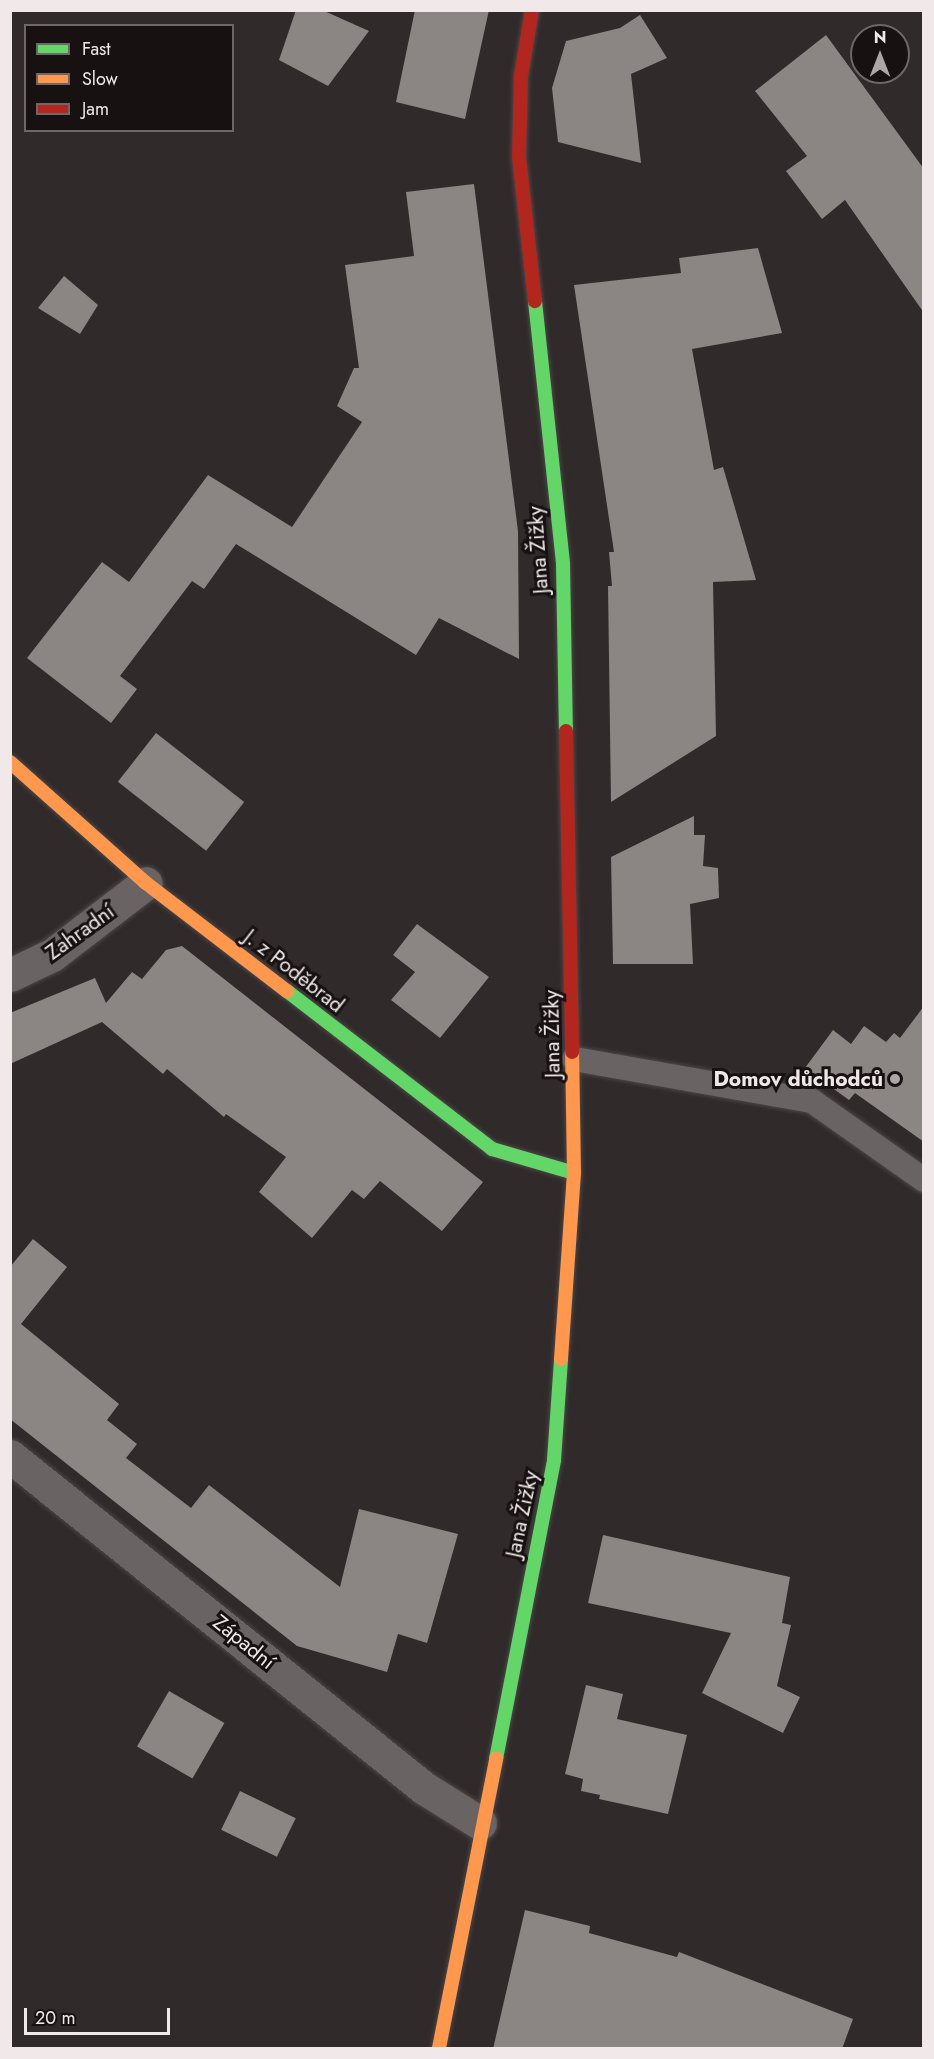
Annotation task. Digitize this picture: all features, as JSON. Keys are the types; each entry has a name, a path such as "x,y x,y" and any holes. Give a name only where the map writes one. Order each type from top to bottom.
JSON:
{"street":[{"name":"Jana Žižky","path":"439,2049 480,1823 554,1460 574,1173 574,1059 562,564 519,157 521,76 532,10"},
{"name":"J. z Poděbrad","path":"10,762 146,883 492,1149 574,1173"},
{"name":"Zahradní","path":"10,975 52,955 146,883"},
{"name":"Západní","path":"10,1456 424,1788 480,1823"}],"lane":[{"path":"574,1059 812,1101 924,1180"}],"building":[{"path":"296,10 322,10 369,31 328,86 279,60"},
{"path":"415,10 489,10 465,119 396,102"},
{"path":"640,15 667,58 631,74 641,163 558,142 552,88 566,41 620,28"},
{"path":"826,35 850,68 850,84 862,84 924,169 924,313 845,200 822,219 786,171 807,156 755,91"},
{"path":"474,184 518,531 519,659 439,618 416,655 236,544 204,589 192,581 120,676 137,689 111,723 27,658 102,562 129,582 208,475 292,527 362,422 337,406 354,368 359,368 345,265 414,256 406,192"},
{"path":"758,248 782,333 692,349 714,470 723,467 756,580 713,582 716,736 611,802 608,586 612,586 609,552 614,552 574,285 681,273 679,258"},
{"path":"64,276 98,305 80,334 38,308"},
{"path":"156,733 244,802 206,851 118,782"},
{"path":"694,816 694,835 705,835 703,866 718,868 719,898 690,904 693,964 613,964 611,857"},
{"path":"417,924 489,977 440,1038 391,1000 415,972 393,955"},
{"path":"182,946 483,1182 442,1231 380,1181 364,1199 352,1190 312,1238 259,1192 286,1157 226,1114 224,1117 167,1069 163,1074 102,1022 10,1064 10,1013 95,978 106,1003 132,972 142,979 166,950"},
{"name":"Domov důchodců","path":"924,1006 924,1142 855,1093 849,1100 805,1068 833,1030 851,1044 864,1026 886,1042 894,1033 900,1038"},
{"path":"33,1239 67,1267 21,1324 119,1404 107,1420 137,1444 126,1458 191,1508 209,1485 340,1587 359,1509 458,1534 427,1643 398,1634 387,1672 297,1646 10,1419 10,1267"},
{"path":"603,1535 790,1577 782,1623 791,1625 777,1686 800,1697 783,1733 702,1693 731,1633 588,1603"},
{"path":"586,1685 623,1694 617,1719 687,1735 668,1814 599,1799 600,1795 581,1791 583,1779 565,1774"},
{"path":"169,1691 224,1723 192,1778 137,1746"},
{"path":"240,1791 296,1818 277,1857 221,1830"},
{"path":"525,1910 590,1926 589,1933 677,1957 679,1952 853,2019 842,2049 493,2049"}],"traffic: fast":[{"path":"535,301 563,564 566,731"},
{"path":"287,991 492,1149 574,1173"},
{"path":"496,1759 554,1460 561,1359"}],"traffic: slow":[{"path":"10,762 146,883 287,991"},
{"path":"561,1359 574,1173 572,1052"},
{"path":"439,2048 496,1759"}],"traffic: jam":[{"path":"532,10 521,76 519,157 535,301"},
{"path":"566,731 572,1052"}],"place":[{"name":"Domov důchodců","path":"895,1079"}]}
